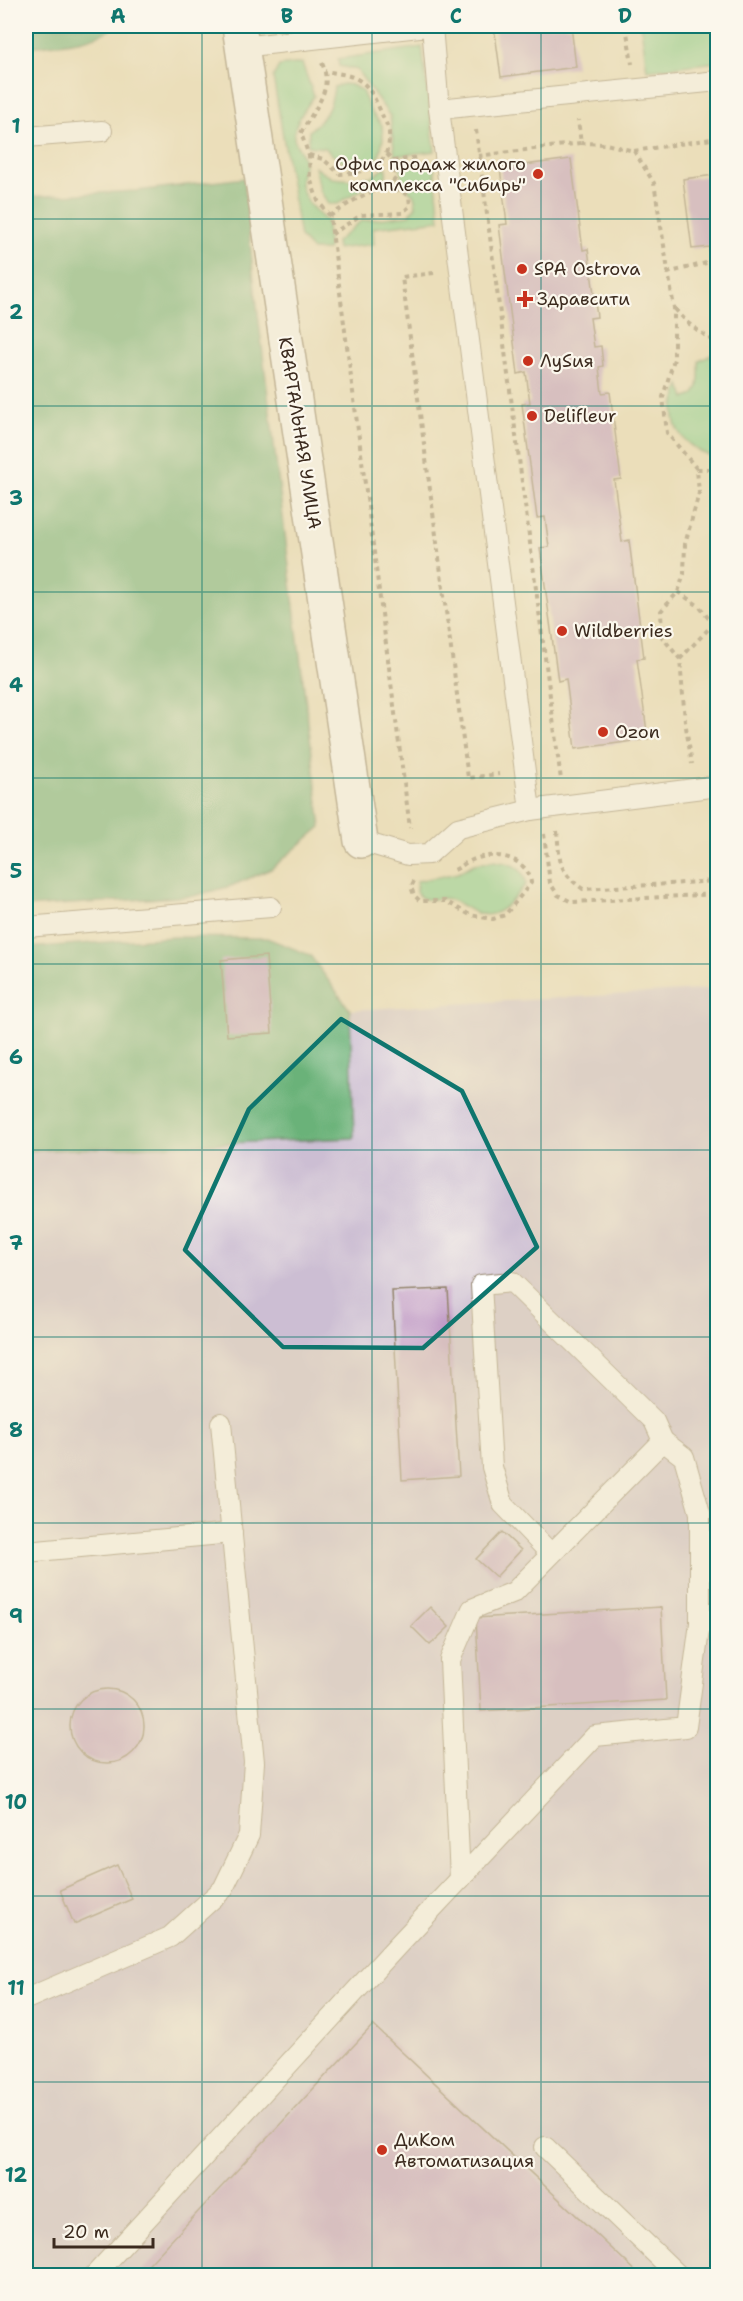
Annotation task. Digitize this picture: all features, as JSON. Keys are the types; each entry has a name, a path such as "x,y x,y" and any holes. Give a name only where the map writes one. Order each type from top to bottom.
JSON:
{"street":[{"name":"КВАРТАЛЬНАЯ УЛИЦА","path":"241,36 361,841"}],"lane":[{"path":"241,36 430,26 526,770 542,809"},
{"path":"439,109 717,81"},
{"path":"26,137 102,131"},
{"path":"361,841 431,863 458,828 542,809 717,786"},
{"path":"26,927 271,907"},
{"path":"94,2276 595,1736 686,1727 709,1622 700,1513 684,1457 663,1441 654,1421 512,1282 481,1285 492,1467 503,1504 551,1554"},
{"path":"26,1999 170,1937 223,1889 249,1835 254,1762 221,1423"},
{"path":"460,1879 450,1660 472,1609 514,1592 663,1441"},
{"path":"26,1552 232,1533"},
{"path":"545,2147 679,2276"}],"path":[{"path":"626,26 635,89"},
{"path":"309,154 323,159 340,174 360,173 381,163 387,154 390,132 373,94 358,80 325,71 326,92 311,113 302,132 309,154 310,178 318,201 330,216 411,837 431,863 458,869 479,858 515,859 524,866 531,883 505,915 483,919 470,915 445,901 427,903 420,901 414,895 411,887 431,863"},
{"path":"576,95 580,143"},
{"path":"473,105 562,782 542,809 550,883 558,895 573,902 717,894"},
{"path":"479,156 580,143 606,144 634,152 717,138"},
{"path":"634,152 654,183 674,309 674,359 663,397 668,433 697,469 699,493 685,544 684,574 678,592 661,611 662,637 680,659 685,722 693,765"},
{"path":"386,189 396,178 393,161 387,154"},
{"path":"330,216 368,192 386,189 400,190 409,196 410,206 402,213 361,215 332,234"},
{"path":"667,273 717,260"},
{"path":"494,265 402,277 468,778 560,766"},
{"path":"674,309 717,345"},
{"path":"697,469 717,469"},
{"path":"678,592 716,621 680,659"},
{"path":"542,809 567,879 582,889 717,881"}],"highlighted area":[{"path":"341,1019 462,1091 537,1247 423,1348 283,1347 185,1250 249,1109"}],"shaded area":[{"path":"717,989 717,2275 26,2275 26,1151 353,1138 350,1010"}],"green space":[{"path":"26,26 116,26 84,40 26,47"},
{"path":"641,26 717,26 717,62 647,70"},
{"path":"422,47 435,151 395,156 390,116 357,70 339,66 338,59"},
{"path":"302,63 314,96 299,119 294,137 304,161 301,184 305,197 327,221 328,250 312,250 300,237 273,77 279,66"},
{"path":"343,84 352,85 362,91 371,112 382,125 383,139 379,157 363,163 350,164 338,159 325,148 308,146 309,131 327,112 334,87"},
{"path":"434,163 440,220 373,228 374,244 337,249 336,242 361,221 409,215 416,206 414,195 403,185 400,167"},
{"path":"315,167 332,178 354,180 374,176 383,168 387,168 386,176 380,180 338,204 328,204 320,190"},
{"path":"244,178 253,273 321,827 271,869 231,886 193,896 26,907 26,197 136,191"},
{"path":"713,354 718,357 717,458 696,449 684,439 676,426 674,414 680,385 685,398 694,394 699,378 699,361"},
{"path":"493,861 514,866 522,873 526,884 510,903 490,915 474,912 449,899 423,898 416,892 417,881 458,873 474,864"},
{"path":"174,937 267,938 310,955 350,1010 354,1138 26,1151 26,948"}],"building":[{"path":"494,26 571,26 576,67 501,77"},
{"path":"571,159 583,250 588,249 597,317 590,318 594,347 601,346 603,366 599,367 602,393 610,392 621,479 614,480 622,542 629,540 644,658 637,659 648,739 575,749 566,679 558,681 540,548 549,547 545,517 537,518 522,404 530,403 526,372 518,374 499,225 507,224 500,168"},
{"path":"714,167 718,167 718,254 710,255 709,247 692,249 683,179 715,175"},
{"path":"266,956 272,1033 227,1036 221,960"},
{"path":"448,1289 459,1476 402,1480 392,1291"},
{"path":"502,1532 521,1550 496,1577 476,1559"},
{"path":"430,1607 449,1627 430,1645 411,1626"},
{"path":"661,1607 666,1700 481,1711 476,1618"},
{"path":"107,1689 128,1695 138,1705 144,1726 138,1747 128,1757 107,1763 86,1757 76,1747 70,1726 76,1705 86,1695"},
{"path":"117,1865 132,1899 74,1924 60,1890"},
{"name":"ДиКом Автоматизация","path":"373,2025 641,2276 138,2276"}],"place":[{"name":"Офис продаж жилого комплекса \"Сибирь\"","path":"538,174"},
{"name":"SPA Ostrova","path":"522,269"},
{"name":"Здравсити","path":"525,299"},
{"name":"ЛуSия","path":"528,361"},
{"name":"Delifleur","path":"532,416"},
{"name":"Wildberries","path":"562,631"},
{"name":"Ozon","path":"603,732"},
{"name":"ДиКом Автоматизация","path":"382,2150"}]}
